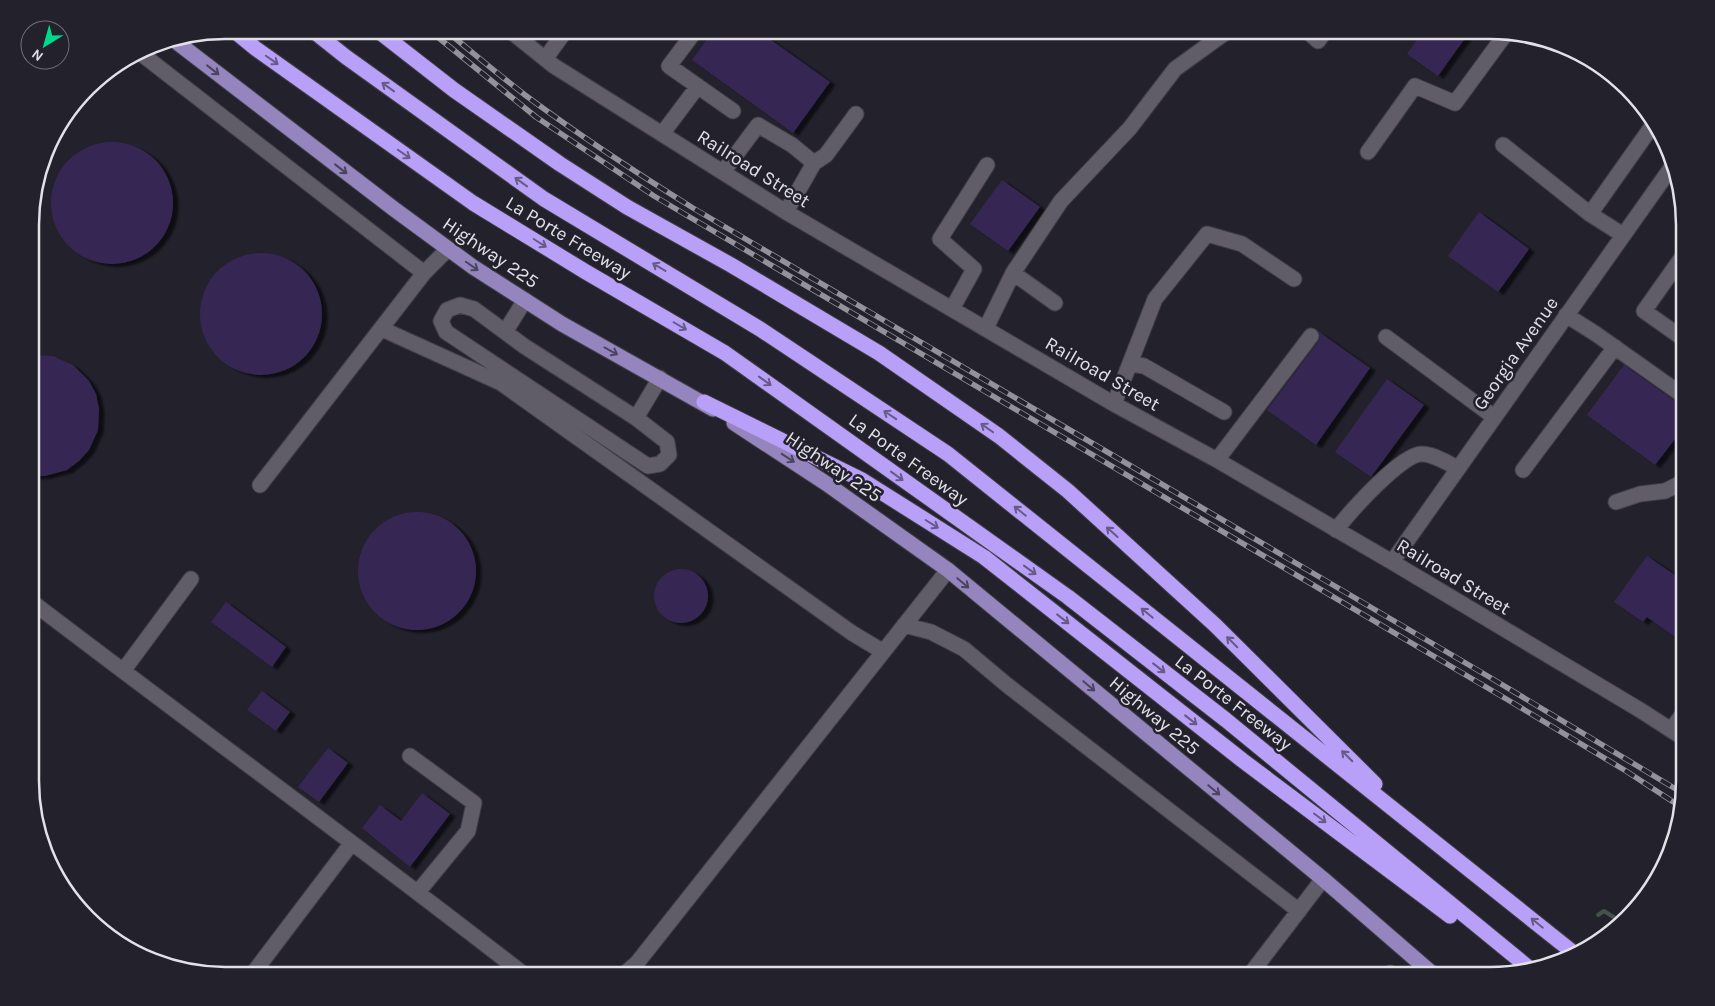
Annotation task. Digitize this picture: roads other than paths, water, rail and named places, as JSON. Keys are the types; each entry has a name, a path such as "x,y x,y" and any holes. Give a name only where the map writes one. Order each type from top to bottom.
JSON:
{"highway":[{"name":"La Porte Freeway","path":"244,39 473,203 586,272 726,353 1068,597 1226,720 1525,964"},
{"name":"La Porte Freeway","path":"323,39 346,58 544,199 760,329 948,454 1569,950"},
{"path":"389,39 454,90 560,164 627,207 732,265 879,353 999,436 1068,491 1215,625 1432,840"},
{"path":"704,402 862,480 984,557 1242,760 1516,966"}],"main road":[{"name":"Highway 225","path":"179,44 386,203 473,267 562,324 704,402 827,484 948,570 1323,880 1424,967"}],"street":[{"name":"Railroad Street","path":"520,39 554,66 786,212 1114,404 1217,460 1392,562 1676,733"},
{"path":"545,59 559,39"},
{"path":"689,39 669,66 733,111"},
{"path":"986,328 1012,273 1061,201 1130,128 1175,69 1217,39"},
{"path":"1368,152 1415,86 1455,103 1502,39"},
{"path":"144,57 424,273"},
{"path":"662,134 698,86"},
{"path":"786,212 814,163 826,155 856,114"},
{"path":"723,172 758,125 792,145 814,163"},
{"path":"1590,214 1650,130"},
{"path":"1503,145 1590,214 1623,235"},
{"path":"952,308 974,269 940,239 987,165"},
{"name":"Georgia Avenue","path":"1392,562 1668,172"},
{"path":"1114,404 1131,364 1154,299 1207,234 1242,244 1294,279"},
{"path":"260,485 424,273 448,249"},
{"path":"1676,267 1644,311 1676,334"},
{"path":"1012,273 1056,303"},
{"path":"505,332 525,300"},
{"path":"460,304 474,309 505,332 636,418 667,442 670,455 660,464 648,466 446,332 441,321 447,310 460,304"},
{"path":"1566,315 1676,391"},
{"path":"382,329 501,383 852,633 882,651"},
{"path":"1217,460 1311,336"},
{"path":"1386,337 1494,417"},
{"path":"1524,470 1615,347"},
{"path":"1131,364 1144,366 1224,412"},
{"path":"636,418 660,378"},
{"path":"1336,530 1356,505 1405,461 1420,454 1432,456 1458,468"},
{"path":"1616,502 1640,494 1665,490 1676,485"},
{"path":"632,967 948,570"},
{"path":"123,671 191,579"},
{"path":"39,607 418,892 514,967"},
{"path":"904,625 931,632 964,649 1007,686 1299,911"},
{"path":"1671,730 1676,723"},
{"path":"410,756 474,803 468,830 418,892"},
{"path":"258,967 352,844"},
{"path":"1256,967 1323,880"}],"waterway":[{"path":"1598,915 1604,911 1616,918"}],"railway":[{"path":"440,39 536,117 654,196 1508,700 1626,771 1675,803"},
{"path":"456,39 545,110 693,208 1491,678 1676,789"}]}
